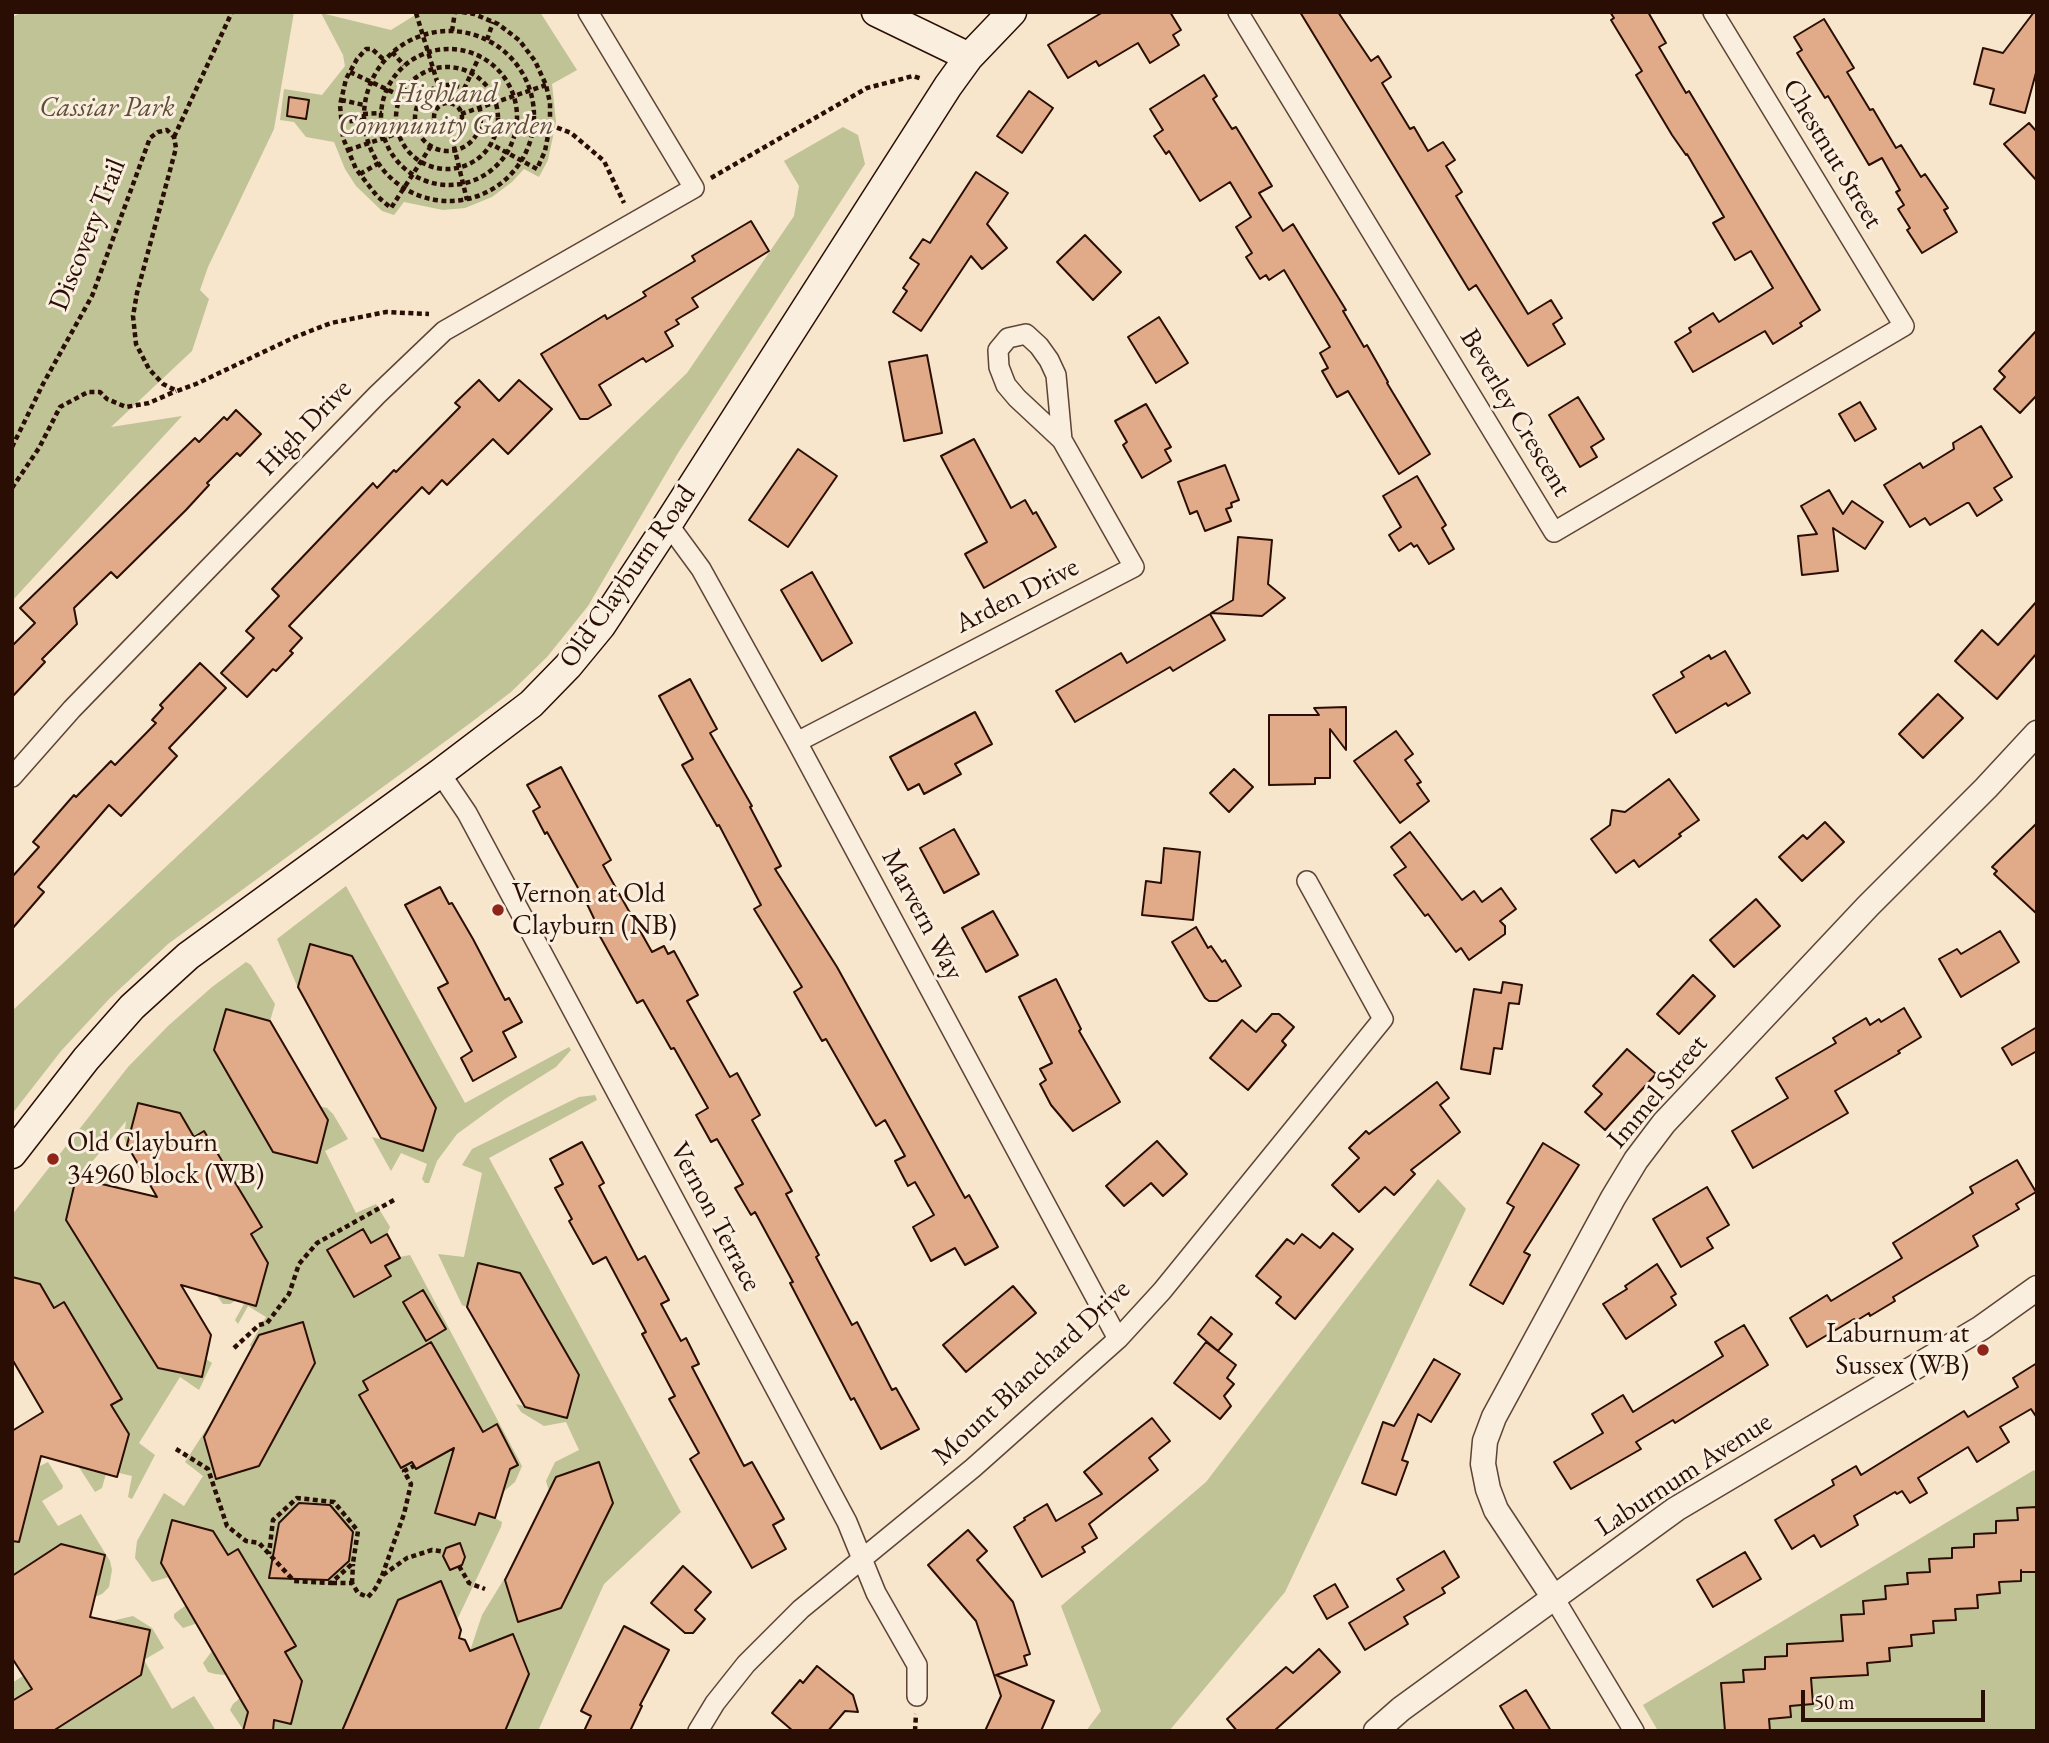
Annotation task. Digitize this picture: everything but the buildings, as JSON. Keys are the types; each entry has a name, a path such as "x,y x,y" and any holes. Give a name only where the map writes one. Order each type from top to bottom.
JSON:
{"main road":[{"path":"876,12 969,57"},
{"name":"Old Clayburn Road","path":"12,1154 86,1059 132,1007 188,956 531,704 568,666 601,626 668,524 948,86 969,57 1012,12"}],"street":[{"path":"588,12 694,188"},
{"name":"Beverley Crescent","path":"1238,12 1554,532 1904,326"},
{"name":"Chestnut Street","path":"1713,12 1904,326"},
{"name":"High Drive","path":"12,777 82,699 377,395 444,331 694,188"},
{"name":"Arden Drive","path":"797,741 1134,566 1062,440 1006,385 999,368 998,350 1008,338 1026,334 1049,360 1056,375 1062,440"},
{"name":"Marvern Way","path":"668,524 701,569 797,741 1118,1339"},
{"name":"Immel Street","path":"1554,1598 1496,1510 1483,1464 1485,1441 1494,1417 1613,1198 1636,1160 1664,1123 1868,906 2037,733"},
{"name":"Vernon Terrace","path":"440,773 467,813 847,1522 876,1594 917,1665 917,1696"},
{"name":"Mount Blanchard Drive","path":"698,1731 715,1703 746,1664 801,1609 972,1468 1118,1339 1162,1291 1383,1019 1307,881"},
{"name":"Laburnum Avenue","path":"1376,1731 1401,1709 1676,1509 1950,1348 2037,1288"},
{"path":"1554,1598 1634,1731"}],"path":[{"path":"174,137 232,12"},
{"path":"452,31 455,12"},
{"path":"462,12 493,22 509,32 528,50 546,85 550,103 550,125 545,151 537,169 491,144"},
{"path":"416,13 444,104"},
{"path":"487,40 493,22"},
{"path":"452,31 487,40 503,50 515,63 531,90 534,124 528,150 522,161 506,179 482,195 467,200 455,202 426,199 403,190 379,163 368,143 363,114 371,81 383,59 422,35 452,31"},
{"path":"383,59 369,48 363,51 350,72 341,100 343,138 360,174 377,196 391,208 431,146"},
{"path":"464,49 480,55 496,66 513,97 518,125 508,153 496,167 480,178 463,184 434,184 411,176 400,167 383,137 382,113 387,89 404,65 427,51 464,49"},
{"path":"392,52 404,65"},
{"path":"464,89 480,55"},
{"path":"446,66 472,72 483,81 497,103 498,126 491,144 471,163 446,169 421,162 404,145 399,133 397,109 401,96 408,84 433,69 446,66"},
{"path":"350,72 401,96"},
{"path":"694,188 867,88 913,76 948,86"},
{"path":"437,85 464,89 479,109 480,125 477,135 470,143 455,150 440,150 431,146 422,139 416,127 417,107 422,98 437,85"},
{"path":"461,114 546,85"},
{"path":"341,100 365,105"},
{"path":"444,104 454,104 461,114 458,125 450,130 441,128 435,121 435,112 444,104"},
{"path":"363,114 382,113"},
{"path":"341,122 364,120"},
{"path":"348,150 435,121"},
{"path":"498,126 550,125 571,133 604,160 624,203"},
{"name":"Discovery Trail","path":"12,447 43,384 92,296 150,138 167,130 174,137 176,148 133,316 136,344 149,369 163,384 177,391"},
{"path":"450,130 467,200"},
{"path":"360,174 379,163"},
{"path":"12,488 38,449 60,407 88,392 100,392 107,399 125,407 149,403 331,323 386,312 430,314"},
{"path":"234,1348 259,1325 267,1323 289,1294 299,1264 317,1243 394,1200"},
{"path":"176,1448 208,1469 227,1526 246,1541 259,1543 271,1537"},
{"path":"269,1554 273,1520 298,1498 334,1502 358,1531 352,1583 358,1593 368,1597 382,1576 411,1484 404,1471 414,1466"},
{"path":"259,1543 294,1581 352,1583"},
{"path":"382,1576 407,1558 432,1550 445,1552"},
{"path":"331,1583 353,1563"},
{"path":"459,1566 469,1583 485,1589"}],"green space":[{"name":"Cassiar Park","path":"23,12 294,12 274,129 208,267 200,290 209,299 192,351 111,427 182,416 12,601 12,17"},
{"name":"Highland Community Garden","path":"420,12 540,12 577,70 552,84 556,122 548,160 539,177 524,169 492,197 465,208 443,210 404,202 394,215 382,211 356,186 345,169 334,142 306,137 294,122 280,120 284,89 322,95 345,66 343,55 321,13 391,30"},
{"path":"843,127 858,135 865,164 678,453 588,606 547,657 511,692 469,724 168,944 110,998 61,1051 12,1114 12,1011 443,607 687,373 794,216 799,186 784,161"},
{"path":"346,886 465,1103 569,1047 571,1050 556,1067 457,1134 437,1161 429,1183 422,1179 427,1164 401,1153 391,1171 372,1137 423,1151 436,1108 352,956 310,944 298,988 277,939"},
{"path":"246,962 251,965 275,1004 270,1021 226,1009 214,1050 327,1108 333,1114 348,1139 325,1151 356,1213 376,1204 390,1227 387,1234 400,1257 410,1255 522,1466 515,1482 503,1492 495,1518 502,1522 501,1527 457,1620 428,1636 399,1731 244,1731 230,1710 240,1698 240,1667 226,1675 208,1672 203,1663 212,1651 210,1619 183,1628 174,1618 174,1614 197,1597 169,1577 152,1582 135,1558 137,1541 164,1493 184,1506 203,1476 185,1462 211,1422 226,1430 239,1405 225,1398 266,1317 248,1306 238,1324 235,1320 244,1304 238,1299 230,1304 223,1304 206,1281 165,1182 135,1159 127,1147 124,1137 126,1121 81,1175 108,1180 121,1188 188,1297 175,1305 206,1359 212,1363 199,1390 180,1377 139,1443 155,1455 132,1499 128,1497 132,1476 107,1470 102,1488 95,1492 71,1455 12,1342 12,1215 128,1067 168,1026 212,987"},
{"path":"595,1095 597,1100 489,1158 681,1512 604,1584 538,1731 453,1731 470,1651 482,1615 512,1566 526,1573 538,1548 524,1540 549,1491 546,1481 555,1462 579,1450 566,1422 544,1426 521,1412 516,1404 567,1418 520,1273 478,1263 467,1307 462,1305 438,1254 464,1257 482,1173 462,1165 472,1149 579,1097"},
{"path":"1438,1179 1466,1209 1285,1592 1169,1731 1086,1731 1101,1711 1061,1606 1206,1482"},
{"path":"12,1455 38,1467 48,1462 63,1486 42,1501 58,1526 81,1514 110,1561 112,1570 109,1587 102,1594 12,1631"},
{"path":"2034,1470 2037,1475 2037,1731 1658,1731 1643,1705"},
{"path":"133,1616 152,1628 164,1648 144,1660 172,1709 194,1696 216,1731 12,1731 12,1683 116,1620"}],"place":[{"name":"Vernon at Old Clayburn (NB)","path":"498,910"},
{"name":"Old Clayburn 34960 block (WB)","path":"53,1159"},
{"name":"Laburnum at Sussex (WB)","path":"1983,1350"}]}
